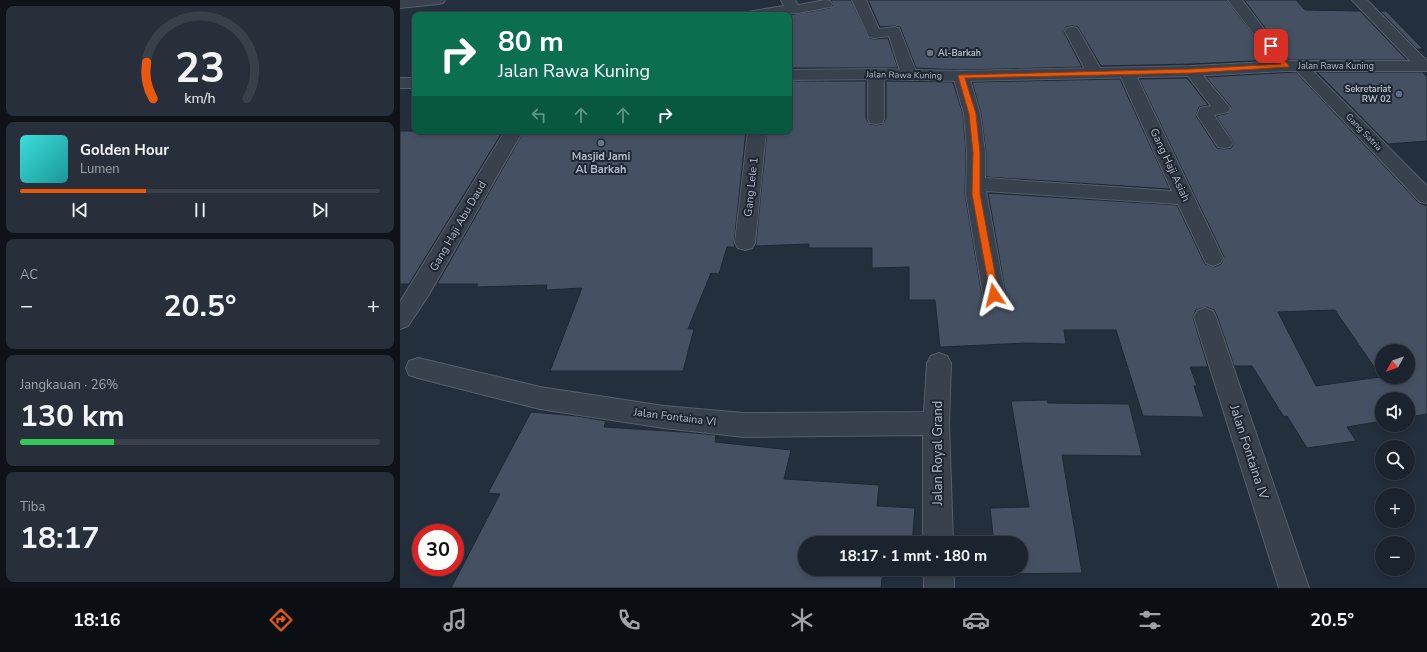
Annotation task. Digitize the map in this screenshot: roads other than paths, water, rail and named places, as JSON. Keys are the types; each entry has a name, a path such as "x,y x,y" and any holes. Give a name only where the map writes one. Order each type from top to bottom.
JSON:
{"street":[{"path":"400,4 438,0"},
{"path":"858,0 874,34 894,31 910,74"},
{"name":"Gang Satria","path":"1235,0 1293,66 1427,198"},
{"path":"1359,0 1425,66"},
{"path":"764,12 790,4 798,9 826,4"},
{"path":"1072,31 1095,73"},
{"name":"Jalan Rawa Kuning","path":"792,76 910,74 961,76 1127,73 1293,66 1425,66"},
{"path":"1192,71 1222,108 1206,112 1205,115 1224,143"},
{"name":"Gang Haji Asiah","path":"1127,73 1213,258"},
{"path":"876,74 876,119"},
{"path":"961,76 972,114 976,153 976,194 994,295"},
{"path":"400,83 412,83"},
{"name":"Gang Haji Abu Daud","path":"400,320 420,290 512,134"},
{"name":"Gang Lele 1","path":"745,243 757,134"},
{"path":"976,184 1185,198"},
{"name":"Jalan Fontaina IV","path":"1205,317 1294,588"},
{"name":"Jalan Royal Grand","path":"938,536 936,423 939,363"},
{"name":"Jalan Fontaina VI","path":"418,368 540,398 664,417 744,425 936,423"},
{"path":"939,576 939,588"}],"place":[{"name":"Al-Barkah","path":"930,53"},
{"name":"Sekretariat RW 02","path":"1399,94"},
{"name":"Masjid Jami Al Barkah","path":"601,143"}]}
